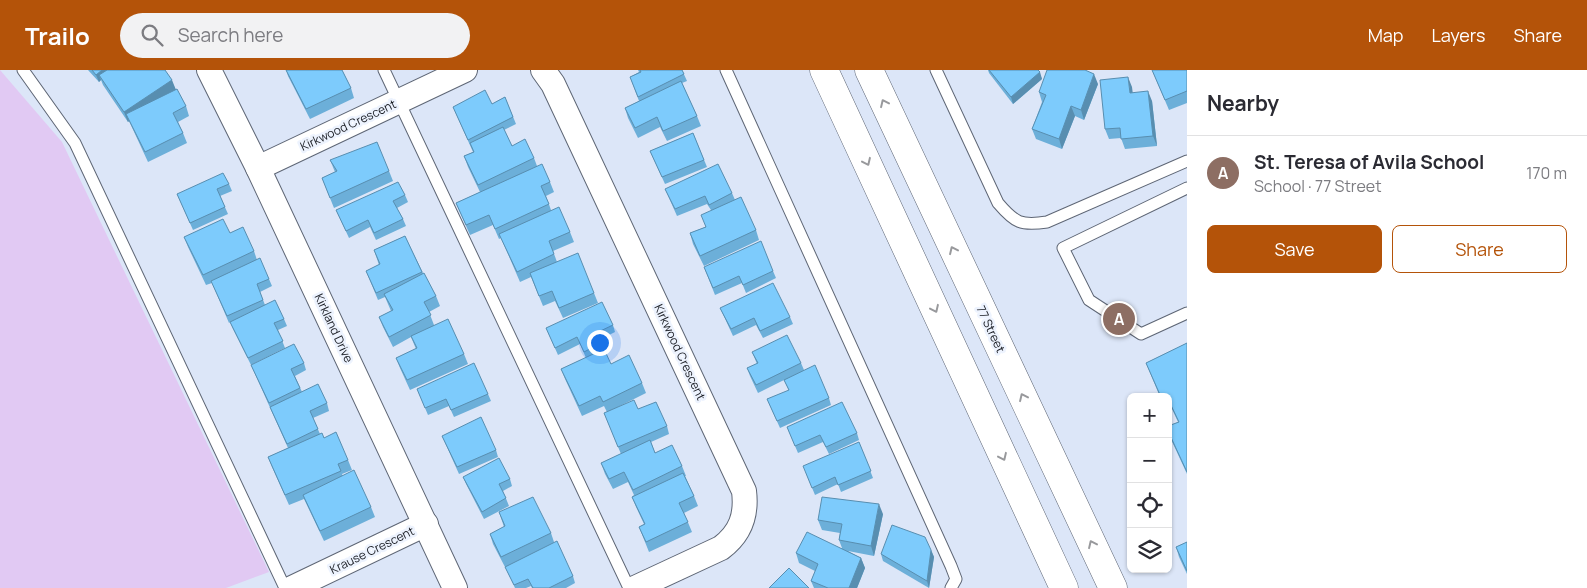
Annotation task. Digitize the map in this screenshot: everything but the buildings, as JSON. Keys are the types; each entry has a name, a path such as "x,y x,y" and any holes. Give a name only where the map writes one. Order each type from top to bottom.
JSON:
{"main road":[{"path":"824,70 1064,588"},
{"name":"77 Street","path":"869,70 1113,588"}],"street":[{"name":"Kirkland Drive","path":"209,70 258,168 455,588"},
{"name":"Kirkwood Crescent","path":"258,168 465,70"},
{"name":"Kirkwood Crescent","path":"543,70 553,84 744,491 746,503 743,518 733,539 721,548 636,588"},
{"name":"Krause Crescent","path":"292,588 426,524"}],"lane":[{"path":"23,70 75,143 285,588"},
{"path":"384,70 629,588"},
{"path":"726,70 951,566 956,579 951,588"},
{"path":"936,70 998,203 1011,218 1022,224 1047,222 1187,160"},
{"path":"1187,188 1063,248 1089,300 1141,334 1187,313"}],"shaded area":[{"path":"0,70 62,142 269,572 226,588 0,588"}],"place":[{"name":"St. Teresa of Avila School","path":"1119,319"}]}
